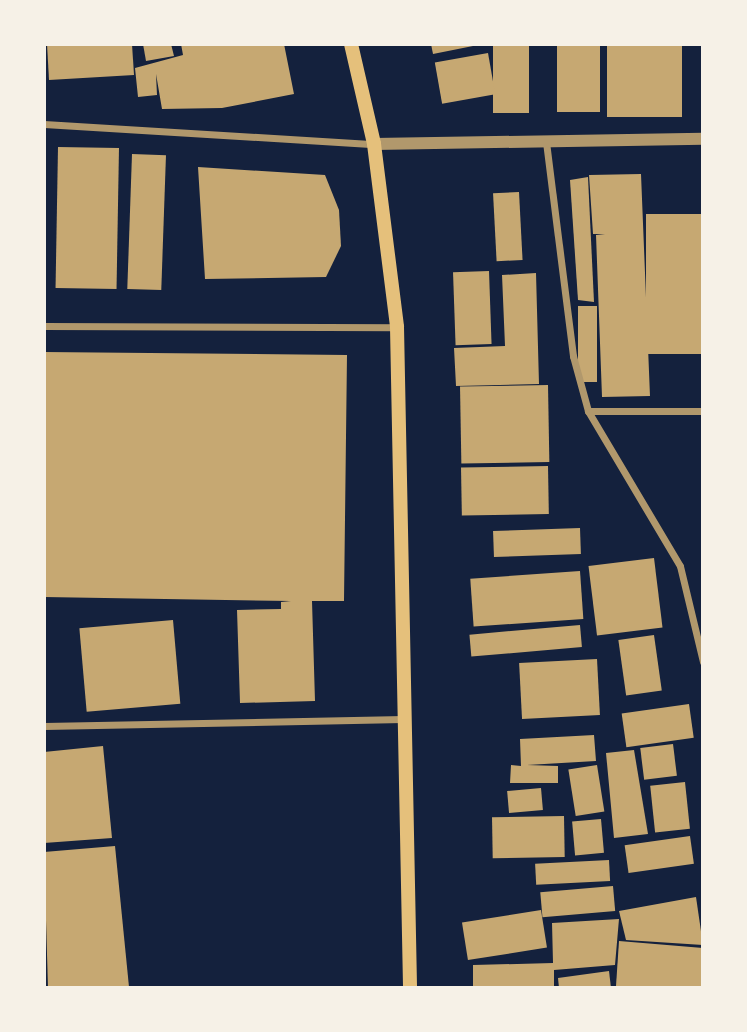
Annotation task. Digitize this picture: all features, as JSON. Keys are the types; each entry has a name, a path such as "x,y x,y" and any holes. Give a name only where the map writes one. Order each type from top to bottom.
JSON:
{"main road":[{"path":"351,44 374,144 397,327 410,988"}],"street":[{"path":"44,124 374,144 703,139"},
{"path":"546,142 573,356 587,411 616,463 656,517 680,566 703,662"},
{"path":"44,326 397,327"},
{"path":"587,411 703,411"},
{"path":"44,726 403,719"}],"building":[{"path":"47,44 132,44 134,75 49,80"},
{"path":"143,44 171,44 174,56 146,61"},
{"path":"181,44 284,44 294,94 222,108 162,109 156,74 157,95 138,97 135,68 183,55"},
{"path":"431,44 478,44 478,45 433,54"},
{"path":"493,44 529,44 529,113 493,113"},
{"path":"557,44 600,44 600,112 557,112"},
{"path":"607,44 682,44 682,117 607,117"},
{"path":"488,53 495,94 442,104 435,62"},
{"path":"58,147 119,148 117,289 56,288"},
{"path":"132,154 166,155 161,290 127,289"},
{"path":"198,167 325,175 339,210 341,246 326,277 205,279"},
{"path":"641,174 650,396 602,397 596,235 605,234 593,234 589,175"},
{"path":"588,177 594,302 578,300 570,180"},
{"path":"519,192 523,260 497,261 493,193"},
{"path":"646,214 703,214 703,354 646,354"},
{"path":"489,271 492,344 456,345 453,272"},
{"path":"536,273 539,384 456,386 454,348 505,346 502,275"},
{"path":"578,306 597,306 597,382 578,382"},
{"path":"44,352 347,355 344,601 312,601 315,701 240,703 237,610 281,609 281,602 291,601 44,597"},
{"path":"548,385 549,462 461,464 460,387"},
{"path":"548,466 549,514 462,516 461,468"},
{"path":"580,528 581,554 494,557 493,531"},
{"path":"654,558 663,627 597,636 588,566"},
{"path":"580,571 583,619 474,627 470,579"},
{"path":"173,620 180,704 87,712 79,628"},
{"path":"580,625 582,647 471,657 469,635"},
{"path":"654,635 662,690 626,695 618,640"},
{"path":"597,659 600,715 522,719 519,663"},
{"path":"689,704 694,738 626,747 622,713"},
{"path":"594,735 596,761 527,765 558,766 558,783 510,783 511,765 521,766 520,739"},
{"path":"673,744 677,776 644,780 640,748"},
{"path":"103,746 112,838 44,843 44,752"},
{"path":"634,750 648,834 614,838 606,753"},
{"path":"597,765 604,811 576,816 568,770"},
{"path":"685,782 690,829 655,832 650,786"},
{"path":"541,788 543,810 509,813 507,791"},
{"path":"564,816 565,857 493,858 492,817"},
{"path":"601,819 604,853 575,855 572,822"},
{"path":"690,836 694,864 629,873 625,845"},
{"path":"115,846 129,987 48,988 44,852"},
{"path":"609,860 610,881 536,885 535,864"},
{"path":"613,886 615,911 542,917 540,892"},
{"path":"696,897 703,945 626,940 619,911"},
{"path":"541,910 547,948 468,960 462,923"},
{"path":"619,919 615,965 554,970 554,988 473,988 473,965 553,963 552,923"},
{"path":"619,941 703,948 703,988 616,986"},
{"path":"609,971 611,988 559,988 558,978"}]}
